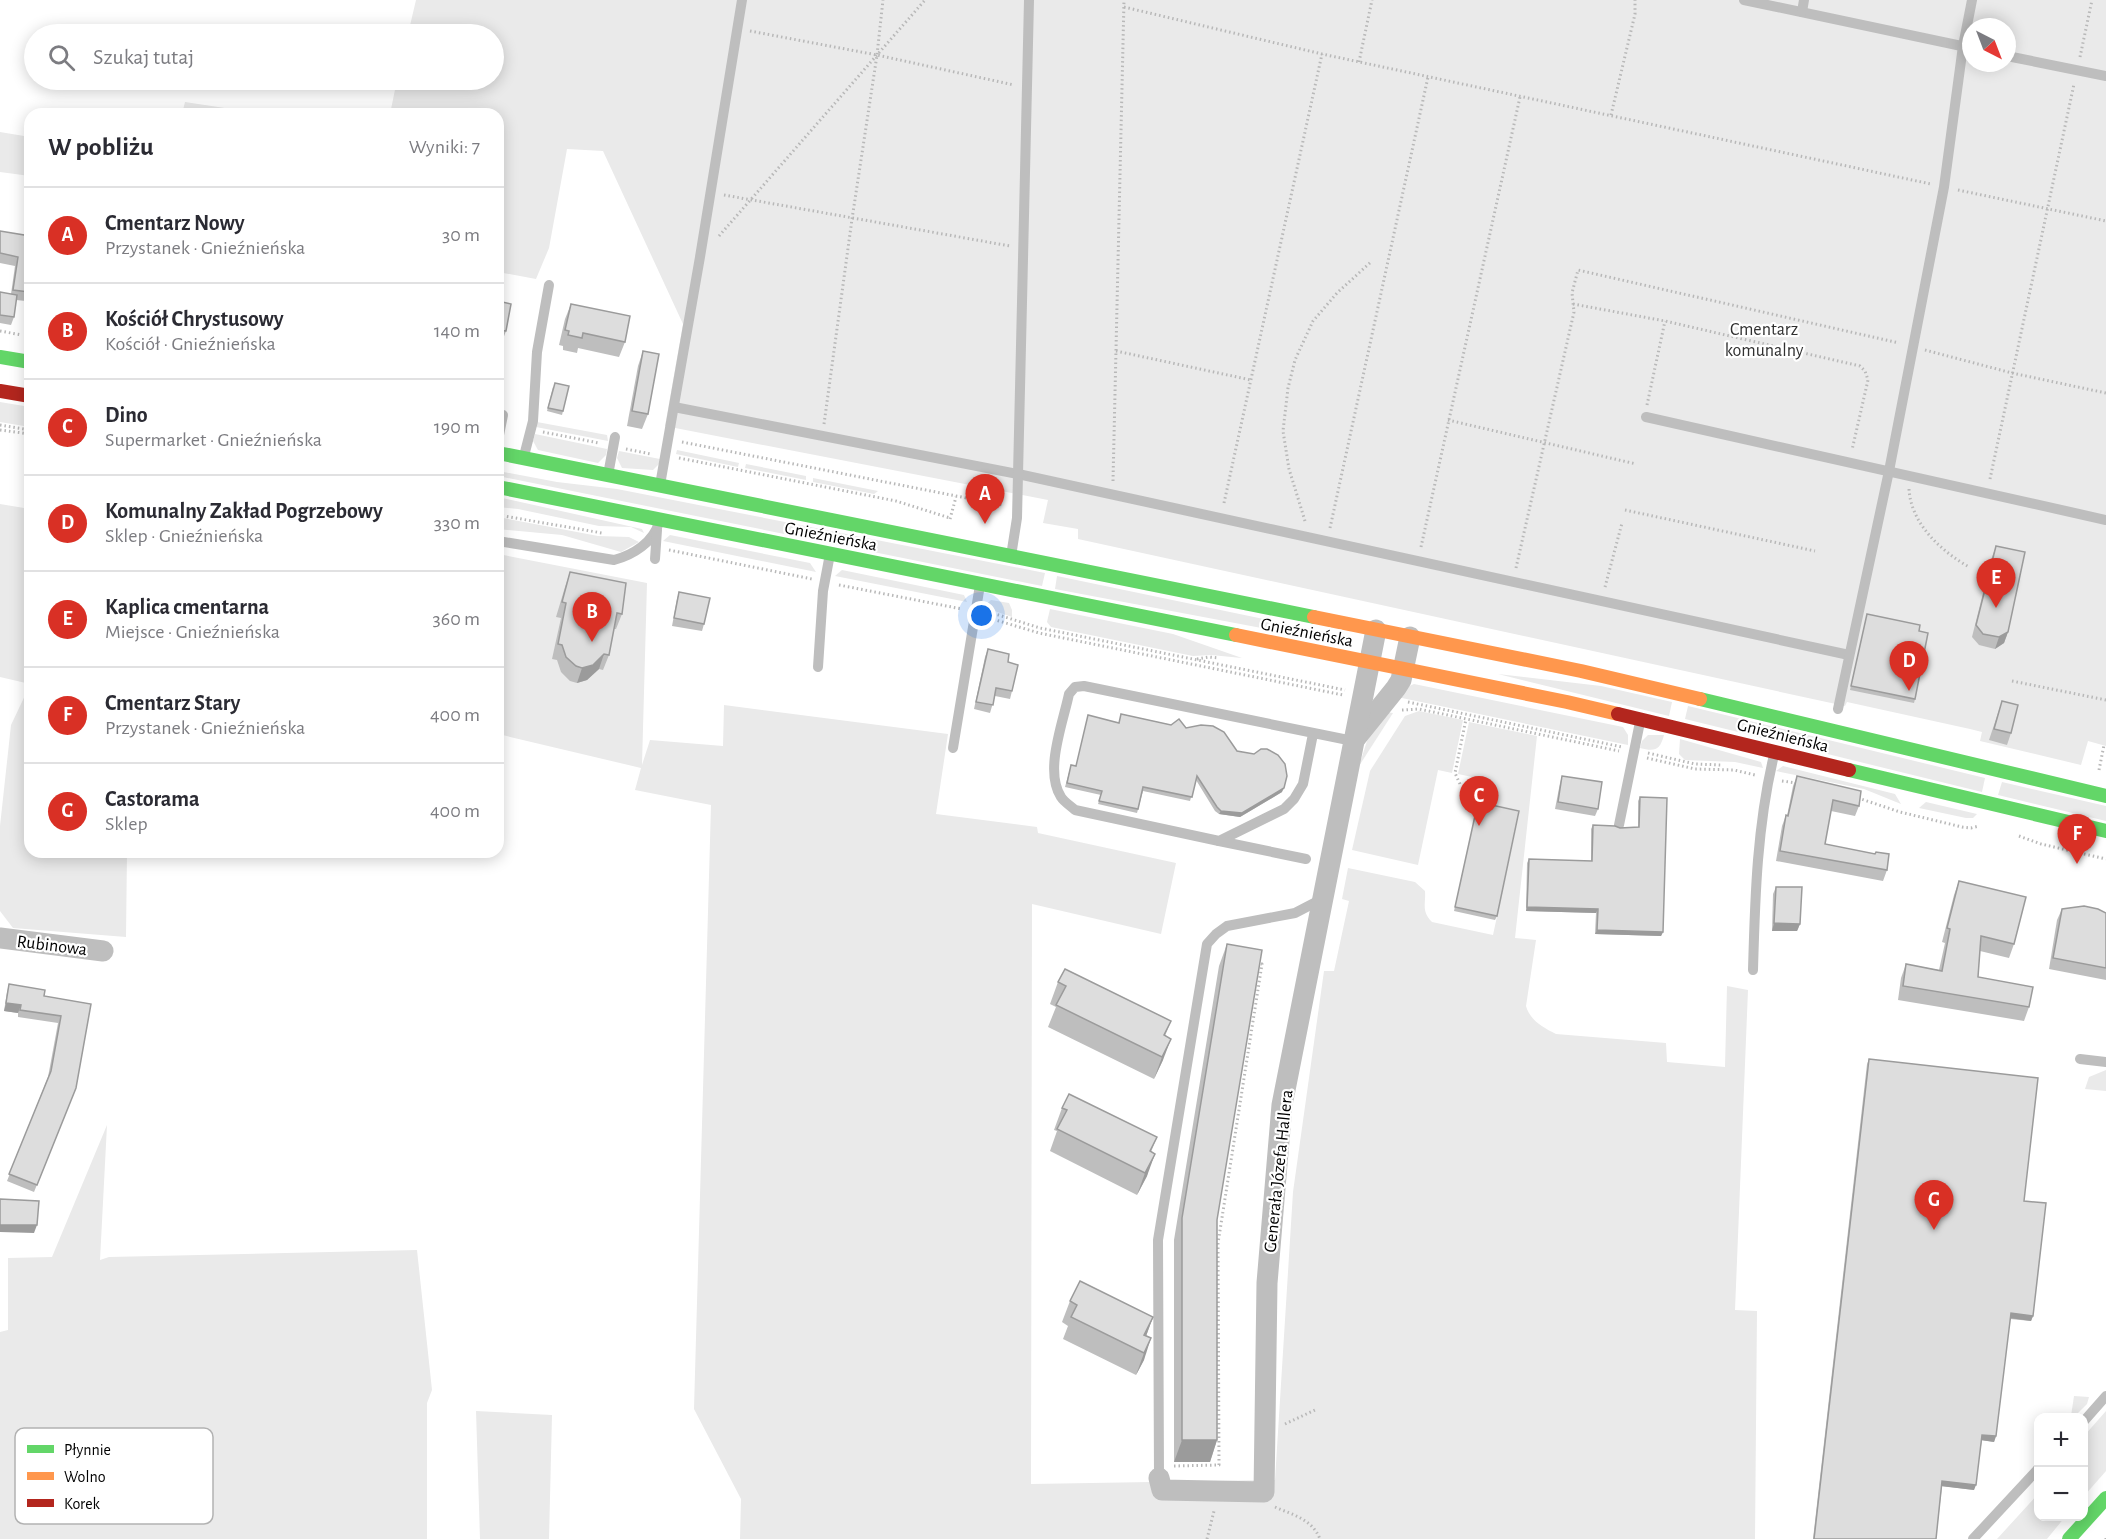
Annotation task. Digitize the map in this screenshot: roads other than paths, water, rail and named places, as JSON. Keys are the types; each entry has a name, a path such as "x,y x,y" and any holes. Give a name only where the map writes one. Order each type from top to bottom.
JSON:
{"main road":[{"path":"0,357 24,361"},
{"path":"0,392 24,395"},
{"name":"Gnieźnieńska","path":"504,454 1624,681 2106,796"},
{"name":"Gnieźnieńska","path":"504,489 659,535 830,554 1370,663 1641,719 2106,831"},
{"path":"2069,1539 2106,1498"}],"street":[{"name":"Generała Józefa Hallera","path":"1159,1472 1161,1490 1264,1492 1267,1283 1281,1105 1353,741 1354,691 1370,663 1376,630"},
{"name":"Generała Józefa Hallera","path":"1353,741 1393,703 1401,680 1410,637"},
{"name":"Rubinowa","path":"0,938 103,951"}],"lane":[{"path":"659,486 669,439 742,0"},
{"path":"1011,556 1017,508 1029,0"},
{"path":"1744,0 1962,46"},
{"path":"1802,12 1804,0"},
{"path":"1969,18 1971,0"},
{"path":"2016,58 2106,76"},
{"path":"1838,709 1944,187 1963,72"},
{"path":"524,458 530,430 537,352 549,285"},
{"path":"674,407 823,434 1018,474 1849,655"},
{"path":"1646,412 1849,462 2106,520"},
{"path":"608,475 614,442"},
{"path":"504,542 614,560 622,558 659,535"},
{"path":"655,559 659,535"},
{"path":"818,667 823,591 830,554"},
{"path":"952,748 980,584"},
{"path":"1306,860 1075,810 1061,798 1054,782 1053,765 1069,694 1075,687 1084,686 1353,741"},
{"path":"1619,825 1641,719"},
{"path":"1219,841 1267,818 1294,799 1303,784 1313,734"},
{"path":"1753,970 1755,880 1775,751"},
{"path":"1159,1472 1158,1240 1207,944 1227,926 1295,913 1322,899"},
{"path":"2080,1059 2106,1062"},
{"path":"2088,1416 2106,1396"},
{"path":"1973,1539 2034,1473"}],"place":[{"name":"Cmentarz Nowy","path":"985,524"},
{"name":"Kaplica cmentarna","path":"1996,608"},
{"name":"Kościół Chrystusowy","path":"592,642"},
{"name":"Komunalny Zakład Pogrzebowy","path":"1909,691"},
{"name":"Dino","path":"1479,826"},
{"name":"Cmentarz Stary","path":"2077,864"},
{"name":"Castorama","path":"1934,1230"}],"park label":[{"name":"Cmentarz komunalny","path":"1764,339"}]}
